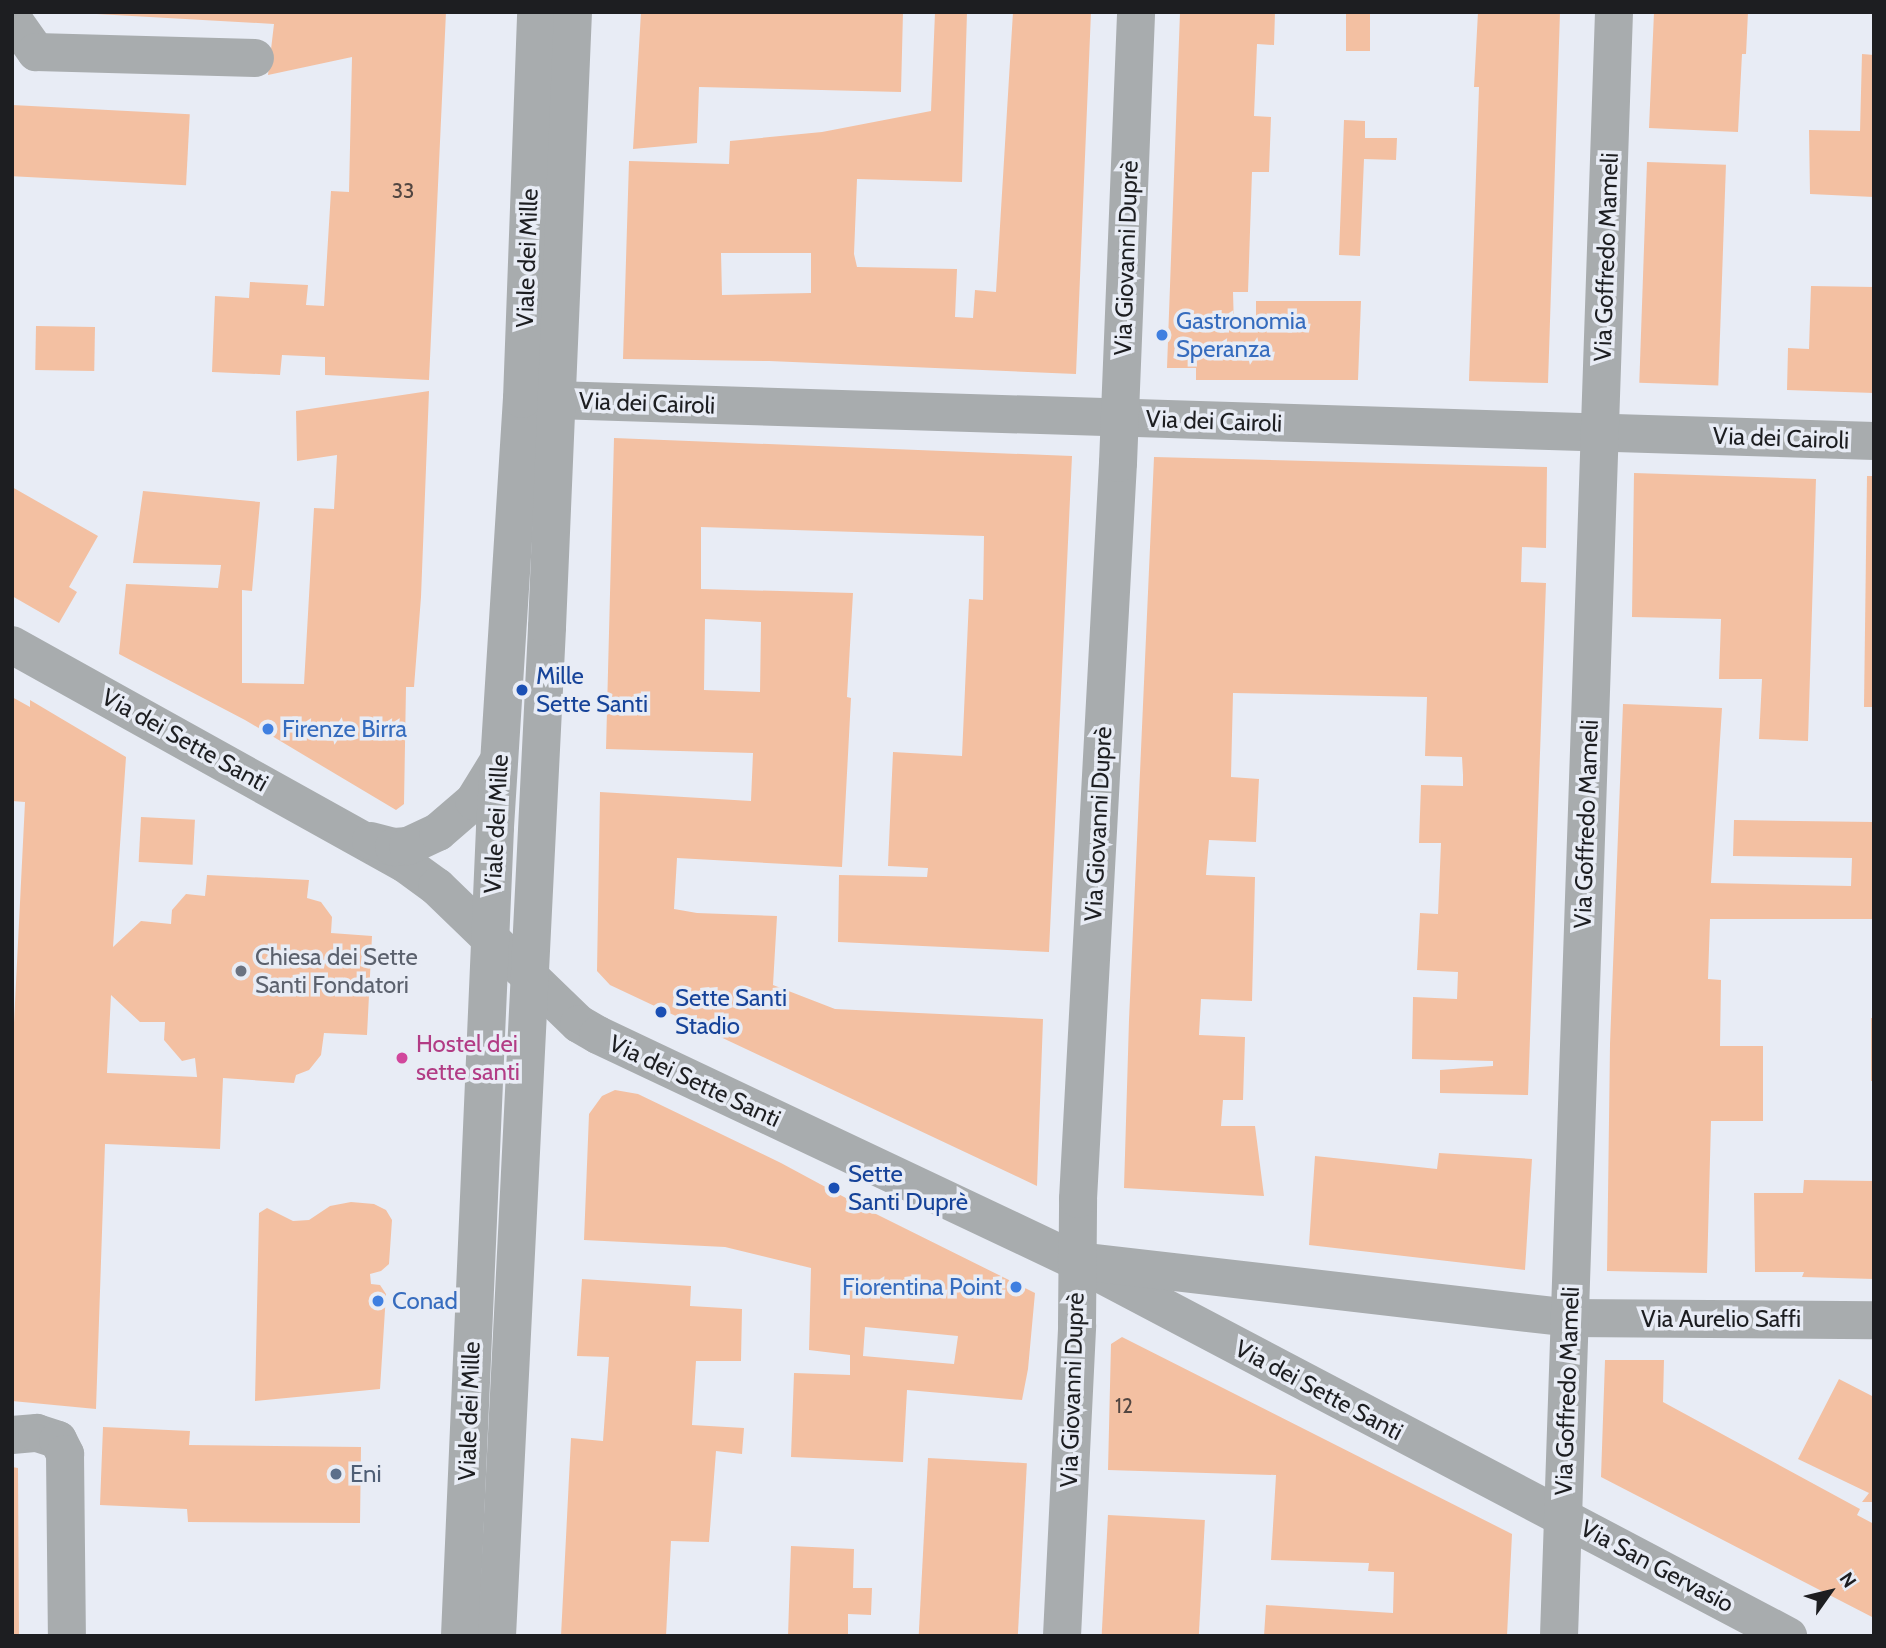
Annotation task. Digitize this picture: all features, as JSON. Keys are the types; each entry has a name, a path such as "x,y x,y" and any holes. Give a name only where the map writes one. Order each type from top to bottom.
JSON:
{"street":[{"name":"Viale dei Mille","path":"460,1636 490,937 522,399 536,12"},
{"name":"Viale dei Mille","path":"497,1636 547,627 554,400 573,12"},
{"name":"Via Giovanni Duprè","path":"1062,1636 1077,1325 1076,1261 1119,418 1136,12"},
{"name":"Via Goffredo Mameli","path":"1559,1636 1614,12"},
{"path":"12,18 36,52 255,58"},
{"name":"Via dei Cairoli","path":"554,400 1874,441"},
{"name":"Via dei Sette Santi","path":"12,645 404,863 437,887 579,1024 598,1035 1076,1261 1563,1516"},
{"name":"Via dei Sette Santi","path":"358,836 394,846 424,840 453,821 474,801 500,757"},
{"name":"Via dei Sette Santi","path":"1076,1261 1569,1318"},
{"name":"Via Aurelio Saffi","path":"1569,1318 1874,1320"},
{"path":"12,1435 37,1433 58,1440 65,1454 66,1636"},
{"name":"Via San Gervasio","path":"1563,1516 1788,1636"}],"building":[{"path":"61,12 446,12 429,380 325,375 325,357 282,355 280,375 212,372 215,296 249,298 250,282 308,285 306,305 324,306 331,191 349,192 352,57 268,75 274,24"},
{"path":"641,12 903,12 901,92 699,87 697,143 633,149"},
{"path":"935,12 967,12 962,182 857,179 854,254 857,267 957,269 955,317 973,318 975,290 996,292 1013,12 1091,12 1076,374 769,361 623,359 629,161 729,164 730,141 822,132 931,111","holes":["721,253 811,253 811,293 722,295"]},
{"path":"1180,12 1275,12 1274,45 1257,44 1254,116 1271,117 1269,172 1252,172 1248,292 1233,292 1234,327 1256,326 1256,301 1361,301 1358,380 1196,380 1196,368 1167,368"},
{"path":"1346,12 1370,12 1370,51 1346,51"},
{"path":"1478,12 1560,12 1548,383 1469,381 1479,87 1474,87"},
{"path":"1654,12 1748,12 1746,54 1742,54 1738,132 1649,128"},
{"path":"1862,54 1874,55 1874,197 1810,194 1809,130 1860,131"},
{"path":"12,105 190,114 186,185 12,176"},
{"path":"1344,120 1365,121 1365,138 1397,138 1396,160 1364,159 1360,256 1339,255"},
{"path":"1647,162 1726,165 1718,386 1639,383"},
{"path":"1811,286 1874,287 1874,393 1787,390 1788,348 1809,349"},
{"path":"36,326 95,327 94,371 35,370"},
{"path":"429,391 421,597 414,687 406,687 404,804 396,810 245,720 119,654 126,584 218,588 221,565 133,563 143,491 260,502 252,591 242,590 242,683 304,684 314,508 334,509 337,455 297,461 296,411"},
{"path":"614,438 1072,456 1049,952 838,942 839,875 927,877 928,868 888,866 893,752 962,756 969,599 983,600 984,536 701,527 701,589 853,593 847,697 851,698 842,867 677,858 674,909 697,913 777,916 773,985 835,1009 1043,1019 1037,1186 610,985 597,971 600,792 751,801 753,753 606,749","holes":["705,619 761,622 760,692 704,690"]},
{"path":"1154,457 1547,467 1546,548 1522,547 1521,582 1546,583 1528,1095 1440,1093 1440,1070 1493,1066 1493,1061 1412,1059 1413,997 1457,999 1458,972 1417,970 1420,913 1438,914 1441,843 1419,843 1421,785 1463,786 1462,757 1425,756 1427,697 1233,693 1231,777 1259,779 1256,842 1209,840 1206,875 1255,877 1252,1001 1201,999 1199,1035 1245,1037 1243,1100 1223,1100 1221,1126 1255,1126 1264,1196 1124,1188"},
{"path":"1634,473 1816,479 1808,741 1759,739 1762,679 1719,679 1721,619 1632,617"},
{"path":"1867,476 1874,476 1874,707 1864,707"},
{"path":"12,487 98,536 69,587 77,592 59,623 12,596"},
{"path":"12,697 30,707 30,700 126,757 113,947 141,921 171,924 172,910 186,894 205,896 207,875 309,880 307,898 321,902 332,917 331,933 372,936 367,1035 324,1033 321,1055 309,1070 296,1075 294,1083 223,1078 220,1149 105,1144 96,1409 12,1401 12,1063 25,802 12,801","holes":["111,995 140,1022 165,1022 164,1040 182,1061 195,1058 197,1077 107,1073"]},
{"path":"1623,704 1722,708 1711,883 1851,886 1852,858 1733,856 1734,820 1874,822 1874,919 1710,919 1708,979 1721,980 1720,1046 1763,1046 1763,1121 1711,1121 1707,1273 1607,1271 1610,1044"},
{"path":"141,817 195,820 193,865 139,862"},
{"path":"1871,1018 1874,1018 1874,1081 1871,1081"},
{"path":"615,1090 638,1094 781,1163 870,1211 1035,1293 1028,1369 1022,1400 907,1390 903,1462 791,1457 794,1373 850,1375 850,1355 809,1350 811,1268 725,1247 584,1240 589,1114 602,1096","holes":["865,1327 958,1336 954,1364 863,1356"]},
{"path":"1439,1153 1532,1159 1525,1270 1309,1245 1315,1156 1437,1169"},
{"path":"1804,1180 1874,1181 1874,1279 1802,1277 1804,1272 1755,1272 1754,1193 1803,1193"},
{"path":"351,1202 374,1204 386,1210 392,1220 389,1264 381,1271 370,1274 371,1284 380,1285 386,1294 380,1389 255,1401 259,1213 267,1208 293,1221 309,1220 330,1206"},
{"path":"582,1279 691,1286 690,1306 742,1309 741,1361 696,1361 692,1425 744,1428 742,1454 716,1451 709,1542 671,1541 666,1636 561,1636 571,1438 603,1441 609,1357 577,1356"},
{"path":"1122,1337 1512,1534 1507,1636 1264,1636 1266,1605 1393,1613 1394,1572 1368,1571 1369,1563 1271,1560 1276,1475 1108,1470 1111,1344"},
{"path":"1605,1360 1664,1360 1663,1402 1860,1509 1857,1515 1874,1524 1874,1618 1601,1477"},
{"path":"1839,1379 1874,1397 1874,1502 1862,1502 1869,1493 1798,1459"},
{"path":"103,1427 190,1431 189,1445 361,1447 360,1523 188,1522 187,1509 100,1505"},
{"path":"928,1458 1027,1463 1018,1636 919,1636"},
{"path":"12,1467 18,1468 19,1636 12,1636"},
{"path":"1108,1515 1205,1520 1199,1636 1102,1636"},
{"path":"791,1546 854,1549 853,1588 872,1588 871,1615 848,1614 848,1636 788,1636"}],"place":[{"name":"Gastronomia Speranza","path":"1162,335"},
{"name":"Mille Sette Santi","path":"522,690"},
{"name":"Firenze Birra","path":"268,729"},
{"name":"Chiesa dei Sette Santi Fondatori","path":"241,971"},
{"name":"Sette Santi Stadio","path":"661,1012"},
{"name":"Hostel dei sette santi","path":"402,1058"},
{"name":"Sette Santi Duprè","path":"834,1188"},
{"name":"Fiorentina Point","path":"1016,1287"},
{"name":"Conad","path":"378,1301"},
{"name":"Eni","path":"336,1474"}]}
